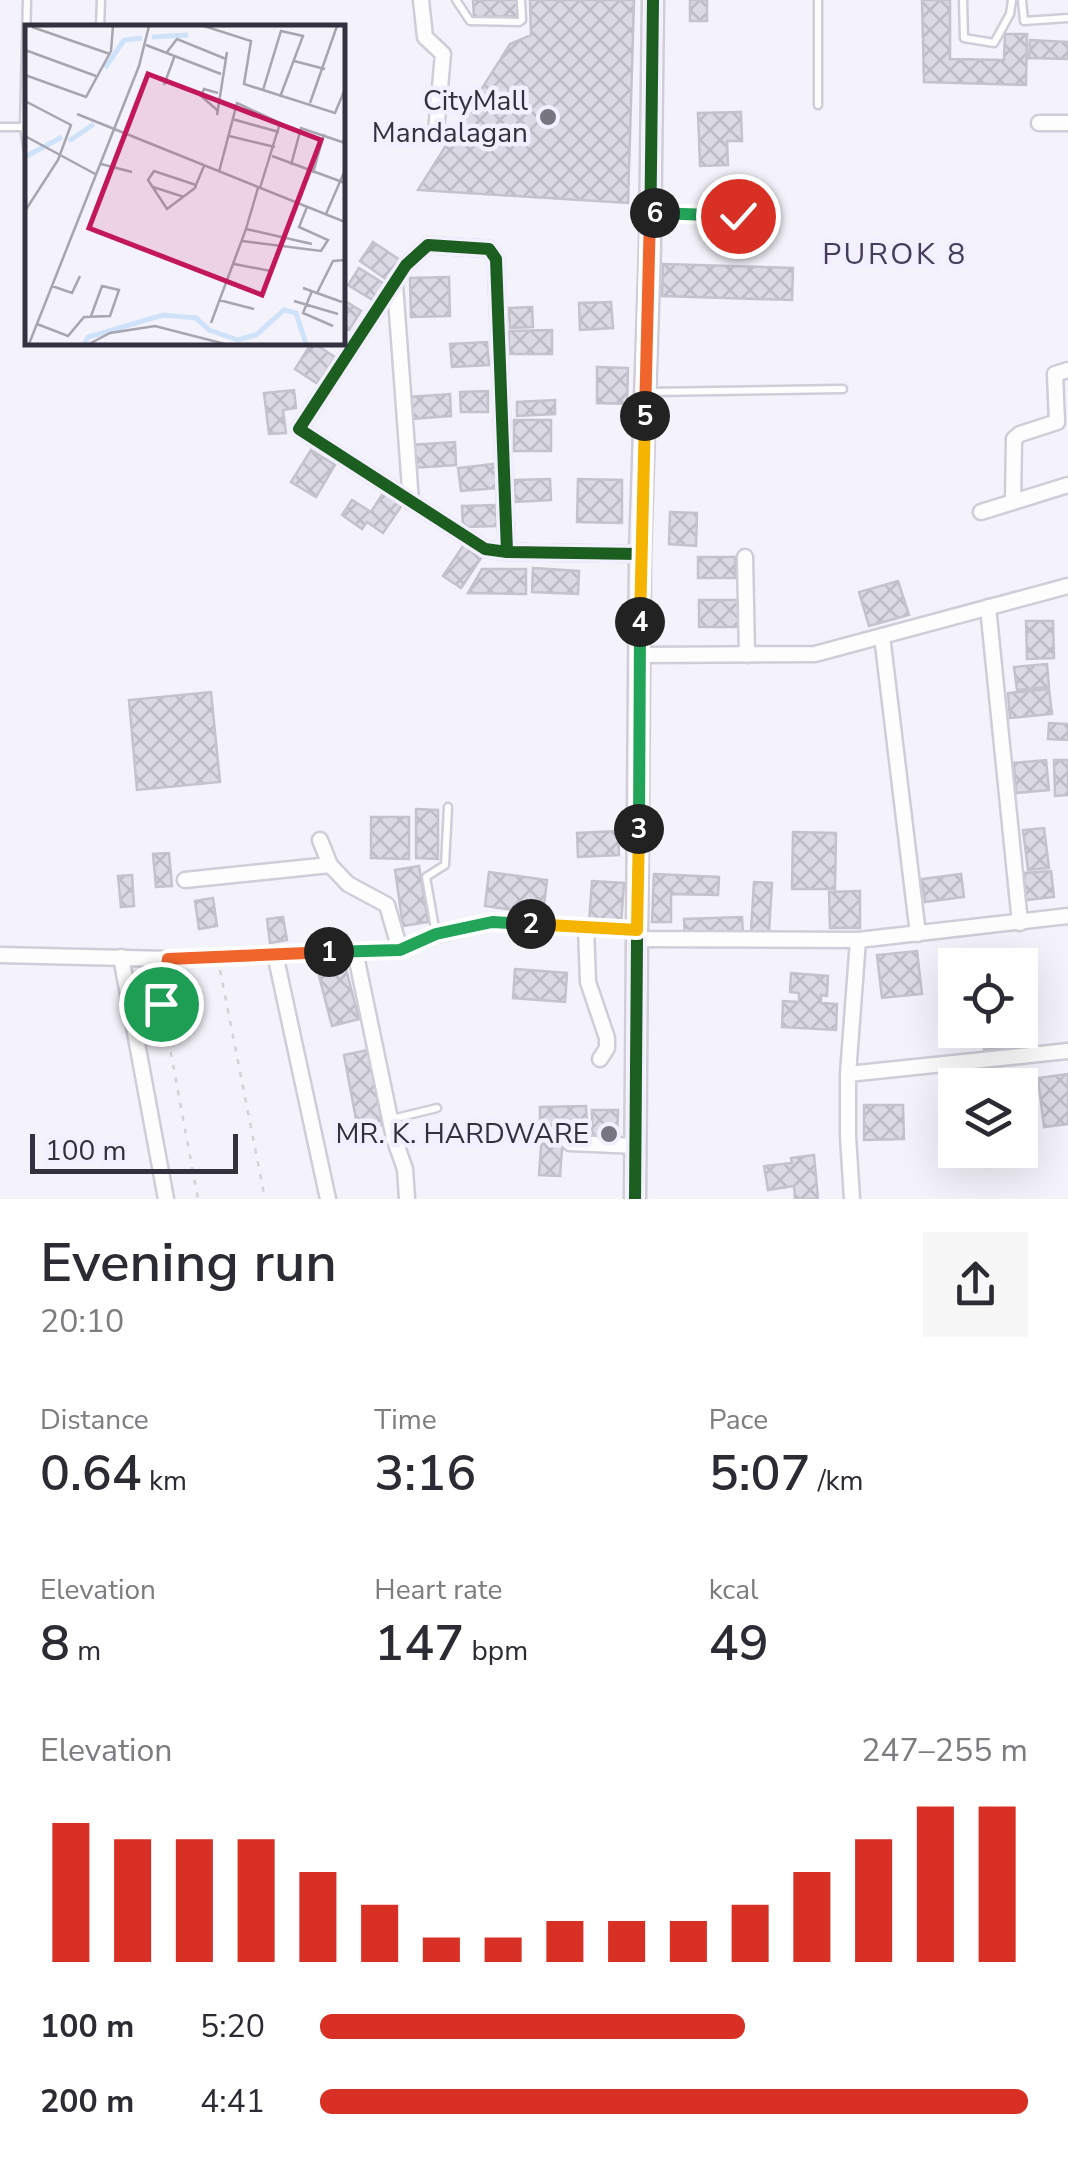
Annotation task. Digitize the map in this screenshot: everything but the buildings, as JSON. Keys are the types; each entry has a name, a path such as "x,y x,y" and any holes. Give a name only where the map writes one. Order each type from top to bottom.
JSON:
{"street":[{"path":"421,0 424,37 443,54 436,132"},
{"path":"635,1199 640,554 653,0"},
{"path":"1039,123 1068,123"},
{"path":"507,552 495,255 489,249 428,246 414,256 394,284 299,429 485,549 507,552 640,554"},
{"path":"394,284 411,502"},
{"path":"1013,502 1014,439 1057,422 1055,374 1068,370"},
{"path":"980,512 1068,484"},
{"path":"745,558 747,656"},
{"path":"640,655 803,656 1068,586"},
{"path":"988,606 1020,923"},
{"path":"882,636 918,934"},
{"path":"320,840 330,865 348,884 385,902 400,950"},
{"path":"185,880 330,865"},
{"path":"0,955 168,959 400,950 436,934 492,922 637,934 858,940 1068,916"},
{"path":"586,928 588,982 608,1038 600,1059"},
{"path":"852,1199 848,1074 858,940"},
{"path":"356,951 390,1119 405,1169 408,1199"},
{"path":"275,954 328,1199"},
{"path":"122,957 166,1199"},
{"path":"848,1074 1068,1051"},
{"path":"566,1126 566,1140 570,1143 636,1146"}],"lane":[{"path":"26,25 27,0"},
{"path":"100,25 102,0"},
{"path":"456,0 470,20 519,22 521,0"},
{"path":"818,0 818,105"},
{"path":"962,0 964,38 988,44 994,43 1010,14 1012,0"},
{"path":"1022,0 1024,21 1068,18"},
{"path":"25,85 25,134"},
{"path":"0,127 24,127"},
{"path":"650,213 738,216"},
{"path":"646,392 843,389"},
{"path":"436,934 426,877 445,865 448,807"},
{"path":"390,1119 437,1108"}],"path":[{"path":"218,958 265,1199"},
{"path":"168,959 160,1000 198,1199"}],"cycle path":[{"path":"635,1199 640,554 653,0"},
{"path":"507,552 496,259 489,249 428,245 406,265 299,429 485,549 507,552 640,554"}],"place":[{"name":"CityMall Mandalagan","path":"548,117"},
{"name":"MR. K. HARDWARE","path":"609,1134"}],"district":[{"name":"PUROK 8","path":"895,254"}],"route":[{"path":"161,1004 168,959 400,950 436,934 492,922 637,930 640,554 650,213 738,216"}]}
